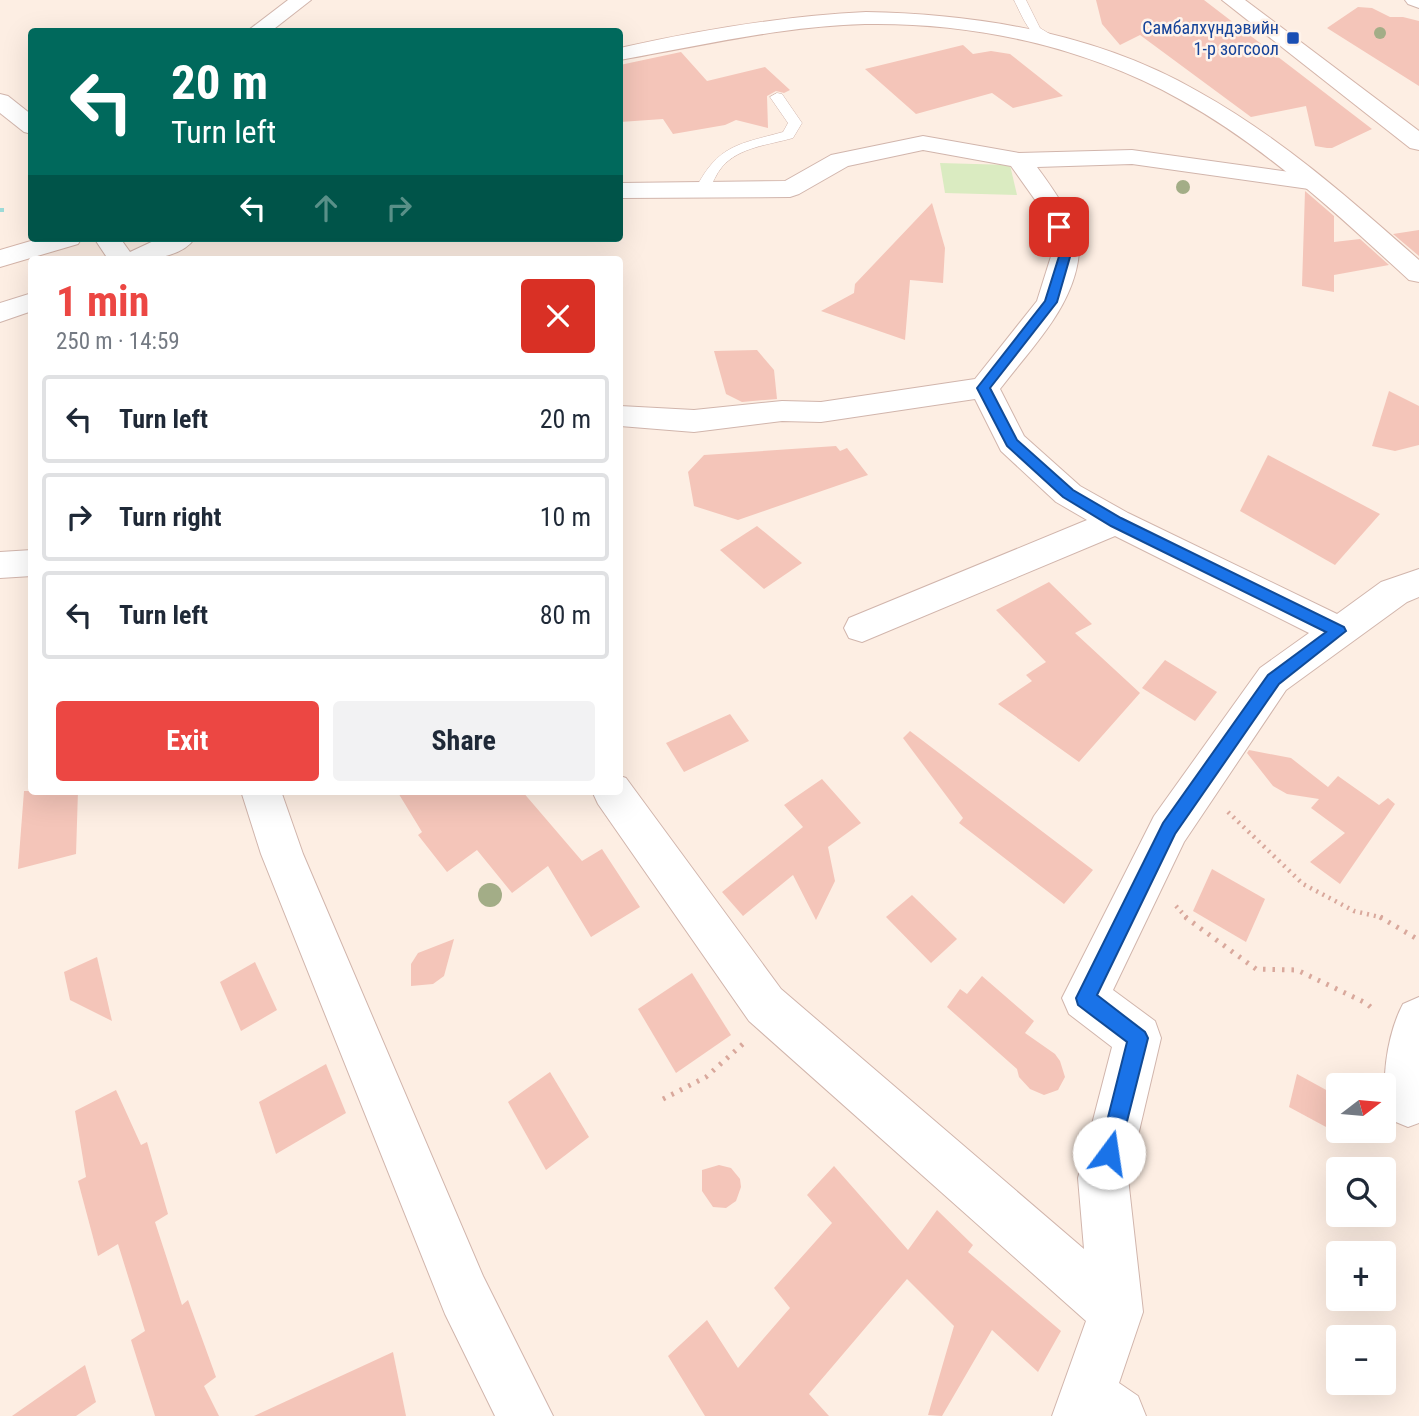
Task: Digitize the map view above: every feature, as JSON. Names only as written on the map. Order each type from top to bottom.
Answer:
[{"type":"street","points":[[262,28],[301,0]]},
{"type":"street","points":[[1232,0],[1419,143]]},
{"type":"street","points":[[623,53],[740,32],[864,18],[950,23],[1054,42],[1124,64],[1190,96],[1228,119],[1309,181],[1419,274]]},
{"type":"street","points":[[0,102],[28,124]]},
{"type":"street","points":[[623,191],[790,189],[840,160],[922,143],[1019,160],[1132,156],[1309,181]]},
{"type":"street","points":[[623,416],[694,421],[782,411],[821,412],[984,388],[1051,302],[1066,250],[1051,204],[1019,160]]},
{"type":"street","points":[[0,259],[56,242]]},
{"type":"street","points":[[143,256],[173,242]]},
{"type":"street","points":[[0,313],[28,302]]},
{"type":"street","points":[[984,388],[1012,443],[1068,494],[1116,522],[1339,631]]},
{"type":"street","points":[[862,628],[1116,522]]},
{"type":"street","points":[[0,565],[28,563]]},
{"type":"street","points":[[1095,1409],[1116,1312],[1103,1178],[1138,1038],[1085,998],[1169,829],[1273,679],[1394,592],[1419,583]]},
{"type":"street","points":[[262,795],[282,854],[459,1283],[525,1416]]},
{"type":"street","points":[[615,795],[767,1007],[1116,1312]]},
{"type":"street","points":[[1408,1103],[1416,1025]]},
{"type":"lane","points":[[1020,0],[1035,30],[1054,42]]},
{"type":"lane","points":[[703,188],[713,165],[727,152],[788,135],[795,123],[777,97]]},
{"type":"path","points":[[1198,787],[1242,824],[1303,884],[1354,911],[1382,916],[1419,940]]},
{"type":"path","points":[[1145,877],[1163,891],[1189,921],[1256,970],[1297,970],[1366,1003],[1382,1018],[1416,1025]]},
{"type":"path","points":[[663,1099],[706,1077],[740,1049],[767,1007]]},
{"type":"green space","points":[[940,163],[1010,165],[1017,195],[945,193]]},
{"type":"building","points":[[1096,0],[1204,0],[1372,129],[1327,148],[1315,146],[1306,106],[1251,117],[1140,35],[1120,45],[1102,24]]},
{"type":"building","points":[[1358,7],[1372,8],[1390,17],[1419,21],[1419,86],[1327,28]]},
{"type":"building","points":[[963,45],[973,54],[991,51],[1010,54],[1063,96],[1013,108],[992,93],[916,114],[865,69]]},
{"type":"building","points":[[681,52],[707,81],[765,67],[790,90],[784,93],[776,91],[767,96],[768,128],[736,120],[725,125],[673,134],[663,119],[623,122],[623,64]]},
{"type":"building","points":[[1305,191],[1334,216],[1334,242],[1360,239],[1389,265],[1334,275],[1334,292],[1302,286]]},
{"type":"building","points":[[932,203],[945,248],[943,283],[910,280],[905,340],[821,311],[854,293],[855,284]]},
{"type":"building","points":[[1419,230],[1419,256],[1393,234]]},
{"type":"building","points":[[757,350],[774,370],[777,399],[742,402],[726,394],[714,351]]},
{"type":"building","points":[[1389,391],[1419,406],[1419,445],[1395,451],[1372,446]]},
{"type":"building","points":[[836,446],[840,451],[847,448],[868,475],[738,520],[694,506],[688,472],[704,455]]},
{"type":"building","points":[[1268,455],[1380,514],[1335,565],[1240,511]]},
{"type":"building","points":[[757,526],[802,563],[764,589],[720,550]]},
{"type":"building","points":[[1049,582],[1092,624],[1075,633],[1140,693],[1079,762],[998,704],[1032,681],[1026,675],[1046,662],[996,610]]},
{"type":"building","points":[[1165,660],[1217,692],[1195,721],[1142,688]]},
{"type":"building","points":[[730,714],[749,741],[684,772],[666,743]]},
{"type":"building","points":[[910,731],[1093,870],[1064,904],[959,823],[963,818],[903,738]]},
{"type":"building","points":[[1249,750],[1291,758],[1328,787],[1338,776],[1379,805],[1388,798],[1395,804],[1340,884],[1310,862],[1345,833],[1311,808],[1319,799],[1287,794],[1273,786],[1247,753]]},
{"type":"building","points":[[822,779],[861,823],[828,847],[835,881],[816,920],[793,875],[743,916],[722,892],[803,827],[784,805]]},
{"type":"building","points":[[24,791],[28,791],[28,795],[78,795],[76,854],[18,869]]},
{"type":"building","points":[[399,795],[525,795],[582,861],[602,849],[640,907],[591,937],[548,866],[512,893],[477,850],[447,872],[418,835],[422,832]]},
{"type":"building","points":[[1212,869],[1265,899],[1246,942],[1193,911]]},
{"type":"building","points":[[912,895],[957,939],[931,963],[886,917]]},
{"type":"building","points":[[454,939],[444,976],[433,984],[411,986],[411,964],[418,953]]},
{"type":"building","points":[[97,957],[112,1021],[70,1000],[64,972]]},
{"type":"building","points":[[255,962],[277,1010],[241,1031],[220,982]]},
{"type":"building","points":[[692,973],[731,1035],[676,1073],[638,1009]]},
{"type":"building","points":[[982,976],[1034,1021],[1025,1033],[1055,1054],[1060,1061],[1065,1077],[1058,1090],[1044,1095],[1030,1089],[1019,1077],[1017,1069],[947,1007],[960,989],[967,994]]},
{"type":"building","points":[[326,1064],[346,1113],[276,1154],[259,1102]]},
{"type":"building","points":[[550,1072],[589,1137],[546,1170],[508,1102]]},
{"type":"building","points":[[1297,1074],[1326,1090],[1326,1127],[1289,1107]]},
{"type":"building","points":[[116,1090],[141,1145],[147,1142],[168,1214],[155,1222],[182,1305],[188,1300],[216,1377],[204,1386],[219,1416],[155,1416],[131,1340],[145,1331],[118,1244],[98,1256],[78,1181],[86,1177],[75,1111]]},
{"type":"building","points":[[719,1165],[731,1168],[740,1179],[741,1187],[736,1201],[726,1208],[713,1207],[702,1191],[702,1170]]},
{"type":"building","points":[[834,1166],[908,1250],[937,1210],[973,1245],[968,1252],[1061,1331],[1038,1372],[992,1330],[942,1416],[928,1415],[954,1326],[907,1279],[809,1394],[829,1416],[705,1416],[668,1356],[707,1320],[738,1368],[790,1308],[774,1288],[832,1223],[807,1195]]},
{"type":"building","points":[[393,1352],[406,1416],[254,1416]]},
{"type":"building","points":[[85,1365],[96,1402],[76,1416],[12,1416]]},
{"type":"place","name":"Самбалхүндэвийн 1-р зогсоол","points":[[1293,38]]},
{"type":"route","points":[[1059,227],[1066,250],[1051,302],[984,388],[1012,443],[1068,494],[1116,522],[1339,631],[1273,679],[1169,829],[1085,998],[1138,1038],[1109,1153]]}]
